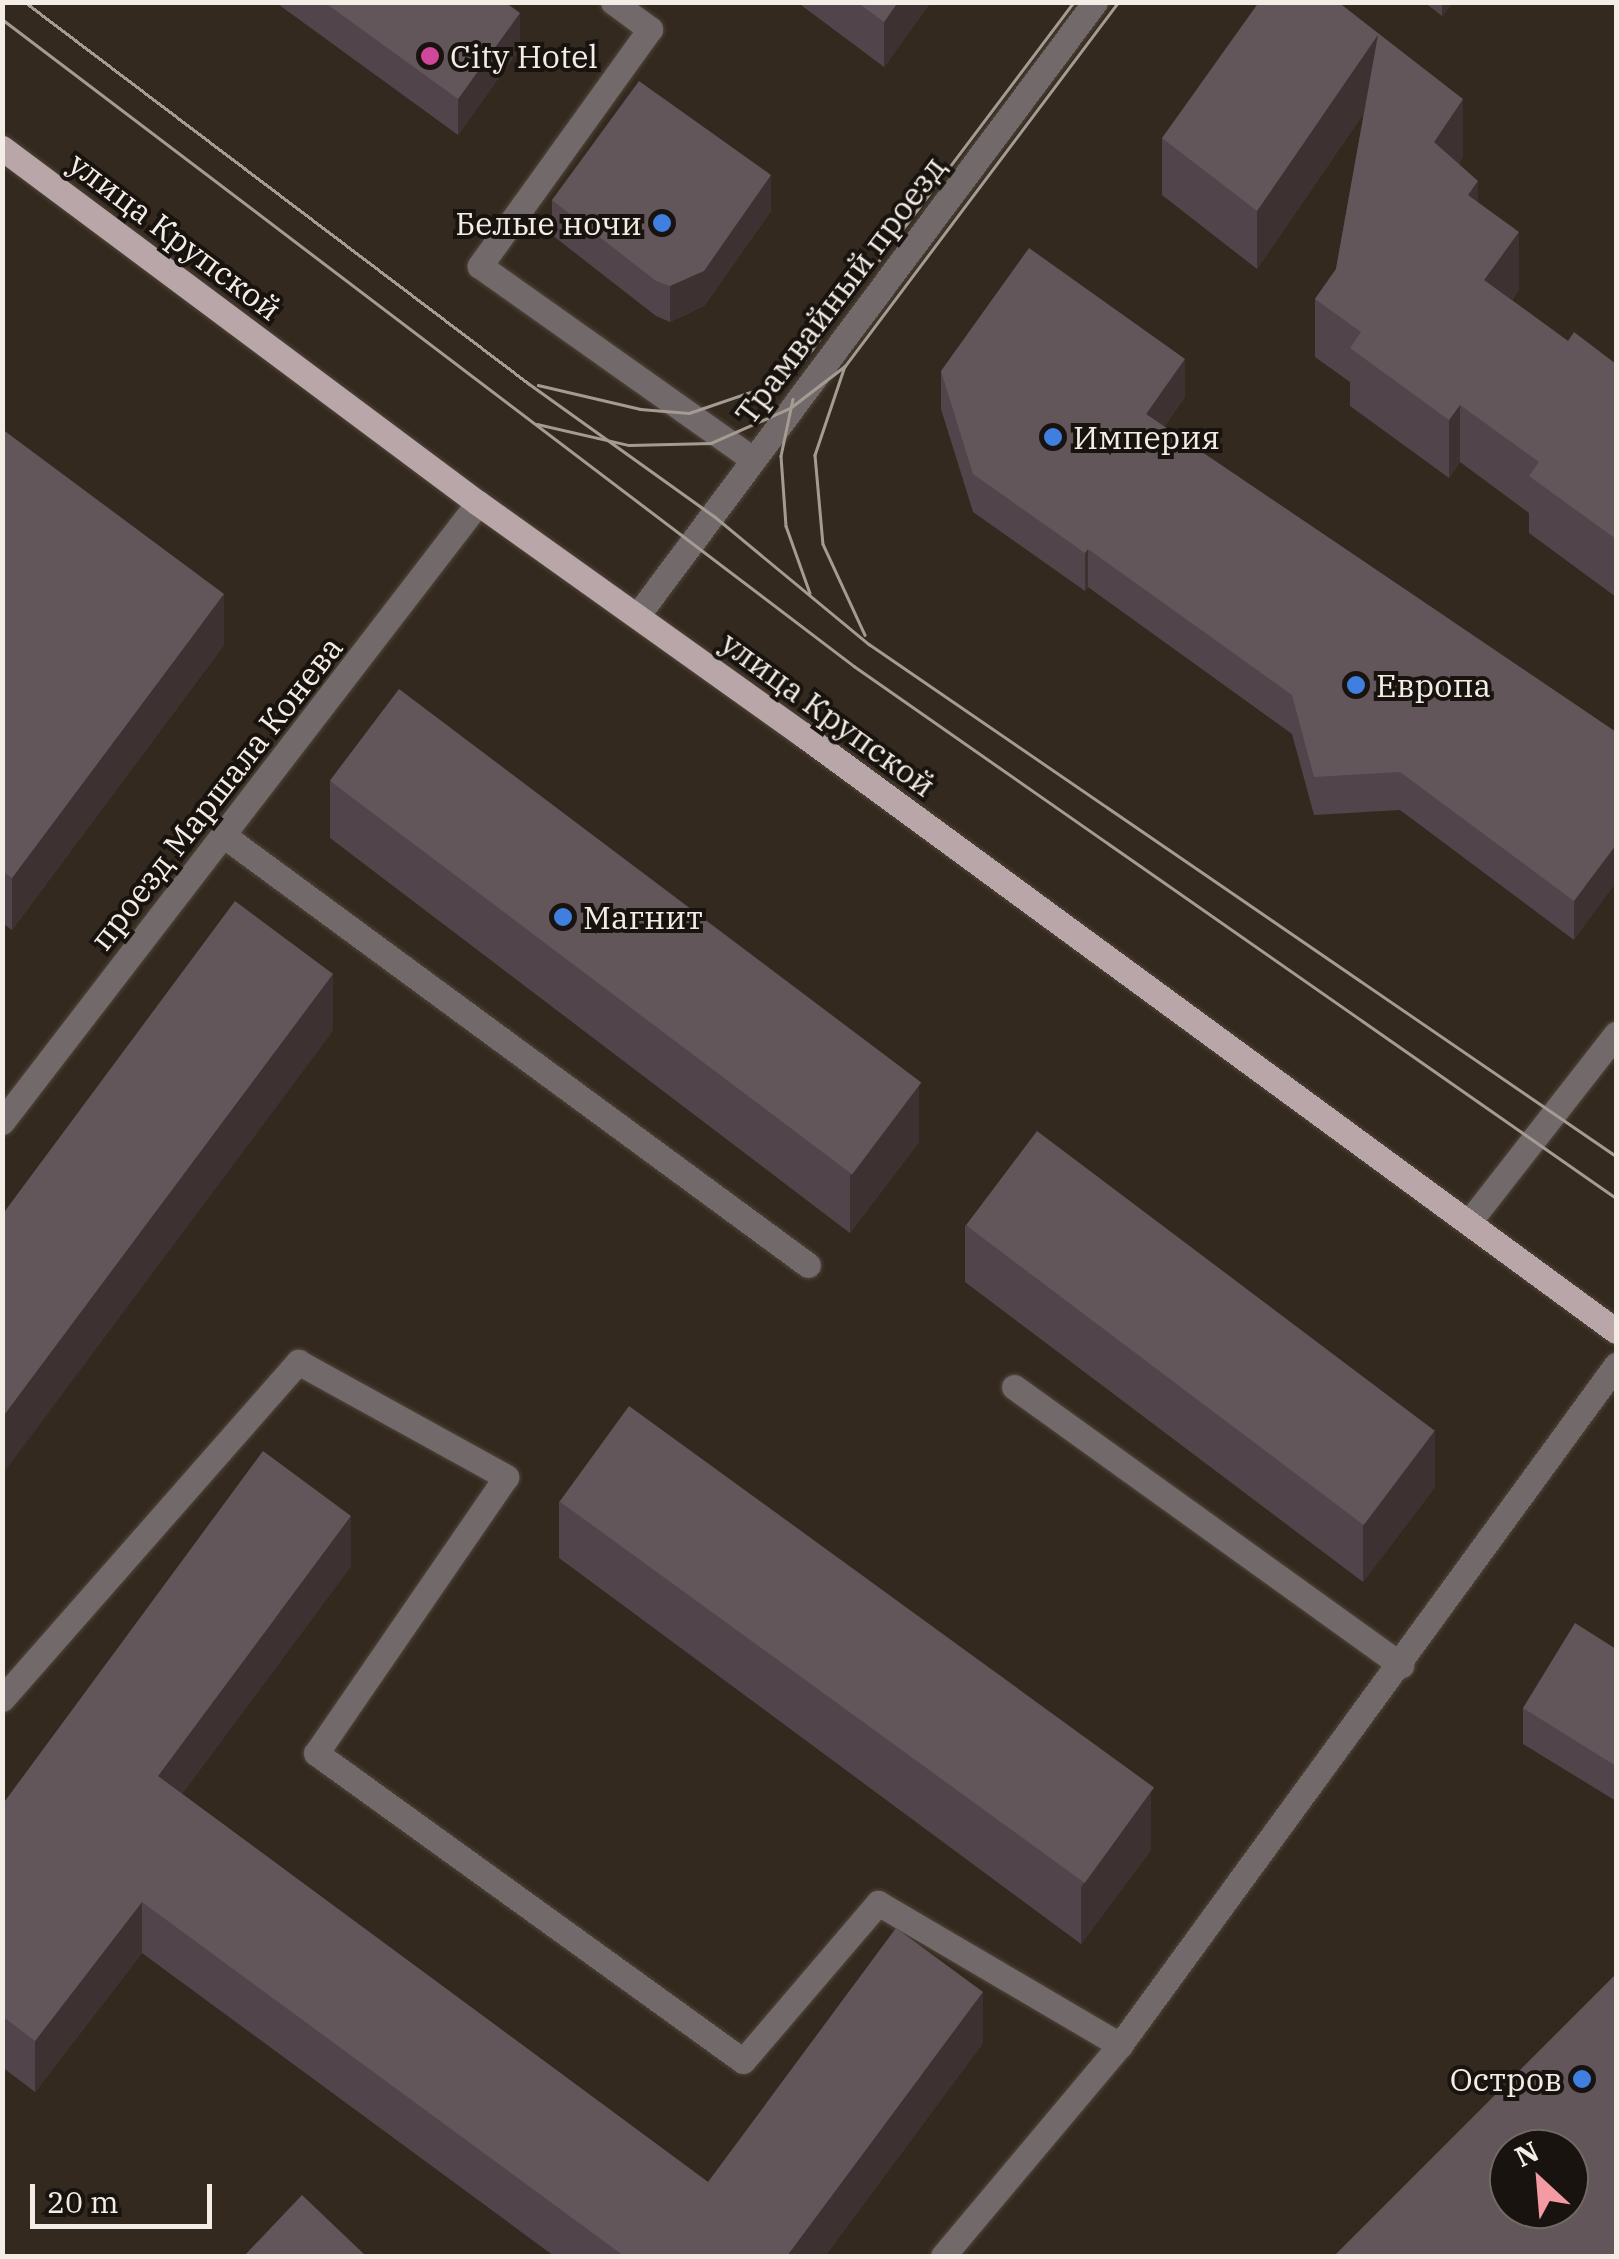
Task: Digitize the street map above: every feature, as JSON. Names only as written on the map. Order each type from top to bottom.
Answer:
[{"type":"main road","name":"улица Крупской","points":[[2,148],[478,504],[1616,1331]]},
{"type":"street","points":[[613,2],[650,29],[480,266],[754,459]]},
{"type":"street","name":"Трамвайный проезд","points":[[637,616],[1095,2]]},
{"type":"street","name":"проезд Маршала Конева","points":[[2,1122],[478,504]]},
{"type":"street","points":[[222,835],[808,1264]]},
{"type":"street","points":[[1469,1222],[1616,1034]]},
{"type":"street","points":[[2,1699],[298,1362],[506,1477],[316,1753],[743,2061],[878,1903],[1120,2045]]},
{"type":"street","points":[[942,2256],[1120,2045],[1616,1365]]},
{"type":"street","points":[[1014,1387],[1400,1665]]},
{"type":"building","points":[[324,2],[505,2],[520,13],[458,99]]},
{"type":"building","points":[[857,2],[898,2],[884,22]]},
{"type":"building","points":[[1259,2],[1338,2],[1463,99],[1434,142],[1478,181],[1468,195],[1519,232],[1484,280],[1568,341],[1574,332],[1616,364],[1616,539],[1529,476],[1539,462],[1460,405],[1449,420],[1350,348],[1361,332],[1315,299],[1336,269],[1378,35],[1257,211],[1162,138]]},
{"type":"building","name":"Белые ночи","points":[[639,81],[771,175],[704,271],[670,286],[656,281],[552,200]]},
{"type":"building","points":[[1029,248],[1185,359],[1146,414],[1616,732],[1616,845],[1574,901],[1400,772],[1314,777],[1292,695],[1088,549],[1085,553],[973,474],[941,371]]},
{"type":"building","points":[[2,429],[224,594],[12,878],[2,871]]},
{"type":"building","points":[[399,689],[921,1083],[852,1174],[330,781]]},
{"type":"building","points":[[235,901],[333,974],[2,1418],[2,1215]]},
{"type":"building","points":[[1037,1131],[1435,1431],[1364,1525],[966,1225]]},
{"type":"building","points":[[629,1406],[1154,1787],[1085,1883],[560,1501]]},
{"type":"building","points":[[263,1451],[351,1516],[158,1776],[708,2182],[896,1928],[983,1992],[787,2256],[624,2256],[142,1902],[35,2041],[2,2016],[2,1805]]},
{"type":"building","points":[[1575,1623],[1616,1649],[1616,1766],[1523,1708]]},
{"type":"building","name":"Остров","points":[[1616,1974],[1616,2256],[1334,2256]]},
{"type":"building","points":[[302,2195],[366,2256],[244,2256]]},
{"type":"tram line","points":[[25,2],[528,383],[714,516],[869,644],[1616,1156]]},
{"type":"tram line","points":[[538,385],[640,409],[689,413],[759,389],[804,360],[1074,2]]},
{"type":"tram line","points":[[537,424],[629,445],[711,443],[790,408],[845,366],[1118,2]]},
{"type":"tram line","points":[[2,19],[854,666],[1616,1198]]},
{"type":"tram line","points":[[845,366],[815,455],[823,544],[865,635]]},
{"type":"tram line","points":[[793,399],[781,456],[786,526],[810,593]]},
{"type":"place","name":"City Hotel","points":[[430,56]]},
{"type":"place","name":"Белые ночи","points":[[662,223]]},
{"type":"place","name":"Империя","points":[[1053,437]]},
{"type":"place","name":"Европа","points":[[1356,685]]},
{"type":"place","name":"Магнит","points":[[563,917]]},
{"type":"place","name":"Остров","points":[[1582,2079]]}]
